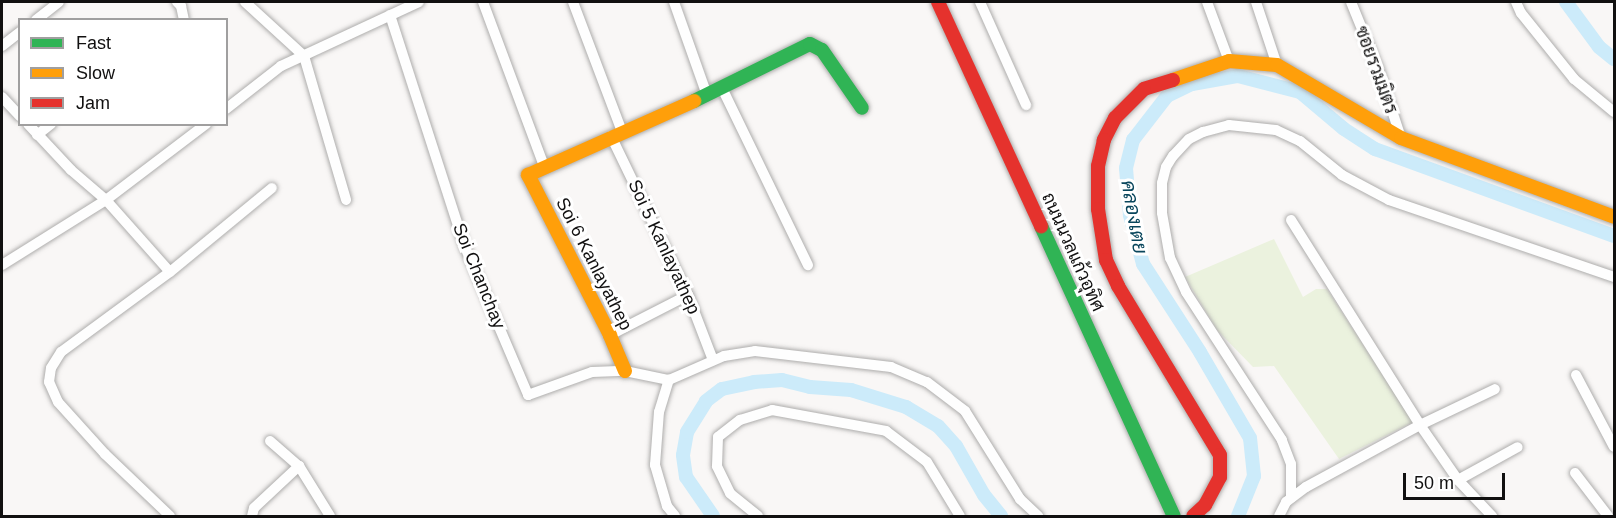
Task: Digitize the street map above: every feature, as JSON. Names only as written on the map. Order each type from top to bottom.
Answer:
[{"type":"street","points":[[39,18],[59,2]]},
{"type":"street","points":[[177,2],[181,6],[184,18]]},
{"type":"street","points":[[245,2],[304,56],[346,200]]},
{"type":"street","points":[[228,107],[281,66],[419,2]]},
{"type":"street","points":[[483,2],[544,166],[707,95],[810,44],[822,51],[862,108]]},
{"type":"street","name":"Soi 5 Kanlayathep","points":[[573,2],[616,134],[688,295],[713,360]]},
{"type":"street","points":[[674,2],[707,95]]},
{"type":"street","name":"ถนนนวลแก้วอุทิศ","points":[[938,2],[1174,516]]},
{"type":"street","points":[[980,2],[1026,105]]},
{"type":"street","points":[[1207,2],[1229,61]]},
{"type":"street","points":[[1256,2],[1277,65]]},
{"type":"street","name":"ซอยรวมมิตร","points":[[1351,2],[1378,68],[1401,138]]},
{"type":"street","points":[[1516,2],[1521,14],[1574,79],[1614,112]]},
{"type":"street","name":"Soi Chanchay","points":[[390,15],[465,247],[528,395],[592,372],[625,371],[669,380]]},
{"type":"street","points":[[2,46],[18,34]]},
{"type":"street","points":[[1193,516],[1205,505],[1220,477],[1220,455],[1118,286],[1106,260],[1098,209],[1098,166],[1104,140],[1115,118],[1144,89],[1229,61],[1277,65],[1401,138],[1614,217]]},
{"type":"street","points":[[722,88],[808,265]]},
{"type":"street","points":[[2,97],[18,114]]},
{"type":"street","points":[[1291,498],[1291,464],[1282,440],[1186,292],[1170,258],[1162,213],[1162,183],[1166,167],[1189,139],[1203,132],[1229,125],[1276,130],[1300,141],[1342,175],[1389,200],[1614,277]]},
{"type":"street","points":[[30,126],[71,170],[106,200],[170,272]]},
{"type":"street","points":[[37,135],[48,126]]},
{"type":"street","points":[[2,265],[106,200],[203,126]]},
{"type":"street","name":"Soi 6 Kanlayathep","points":[[544,166],[528,175],[610,335],[625,371]]},
{"type":"street","points":[[170,516],[89,437],[58,402],[49,382],[51,368],[61,352],[170,272],[272,188]]},
{"type":"street","points":[[1291,220],[1420,425],[1458,480],[1492,516]]},
{"type":"street","points":[[610,335],[688,295]]},
{"type":"street","points":[[675,516],[667,506],[655,465],[659,412],[669,380],[713,360],[755,351],[891,367],[927,382],[965,411],[1020,499],[1038,516]]},
{"type":"street","points":[[1576,375],[1614,447]]},
{"type":"street","points":[[1279,516],[1286,502],[1291,498],[1364,454],[1495,389]]},
{"type":"street","points":[[758,516],[730,493],[717,466],[718,437],[740,420],[772,410],[886,431],[927,462],[960,516]]},
{"type":"street","points":[[270,441],[299,466],[330,516]]},
{"type":"street","points":[[1458,480],[1518,447]]},
{"type":"street","points":[[252,516],[254,508],[299,466]]},
{"type":"street","points":[[1575,473],[1608,516]]},
{"type":"green space","points":[[1274,239],[1303,297],[1316,289],[1327,289],[1413,422],[1339,459],[1274,366],[1253,367],[1217,330],[1185,277]]},
{"type":"waterway","name":"คลองเตย","points":[[1566,2],[1599,47],[1614,59]]},
{"type":"waterway","name":"คลองเตย","points":[[1238,516],[1254,476],[1250,438],[1200,352],[1143,264],[1130,215],[1126,168],[1133,140],[1167,96],[1192,84],[1238,76],[1300,92],[1344,129],[1375,149],[1614,236]]},
{"type":"waterway","name":"คลองเตย","points":[[713,516],[686,477],[683,455],[687,432],[706,401],[722,389],[754,382],[782,380],[810,387],[851,390],[906,407],[938,426],[956,446],[984,495],[1001,516]]},
{"type":"traffic: fast","points":[[694,101],[810,44],[822,50],[862,108]]},
{"type":"traffic: fast","points":[[1041,226],[1174,516]]},
{"type":"traffic: slow","points":[[1173,80],[1229,61],[1277,65],[1401,138],[1614,217]]},
{"type":"traffic: slow","points":[[625,371],[610,335],[528,175],[694,101]]},
{"type":"traffic: jam","points":[[938,2],[1041,226]]},
{"type":"traffic: jam","points":[[1173,80],[1144,89],[1115,118],[1104,140],[1098,166],[1098,209],[1106,260],[1118,286],[1220,455],[1220,477],[1205,505],[1193,516]]}]
